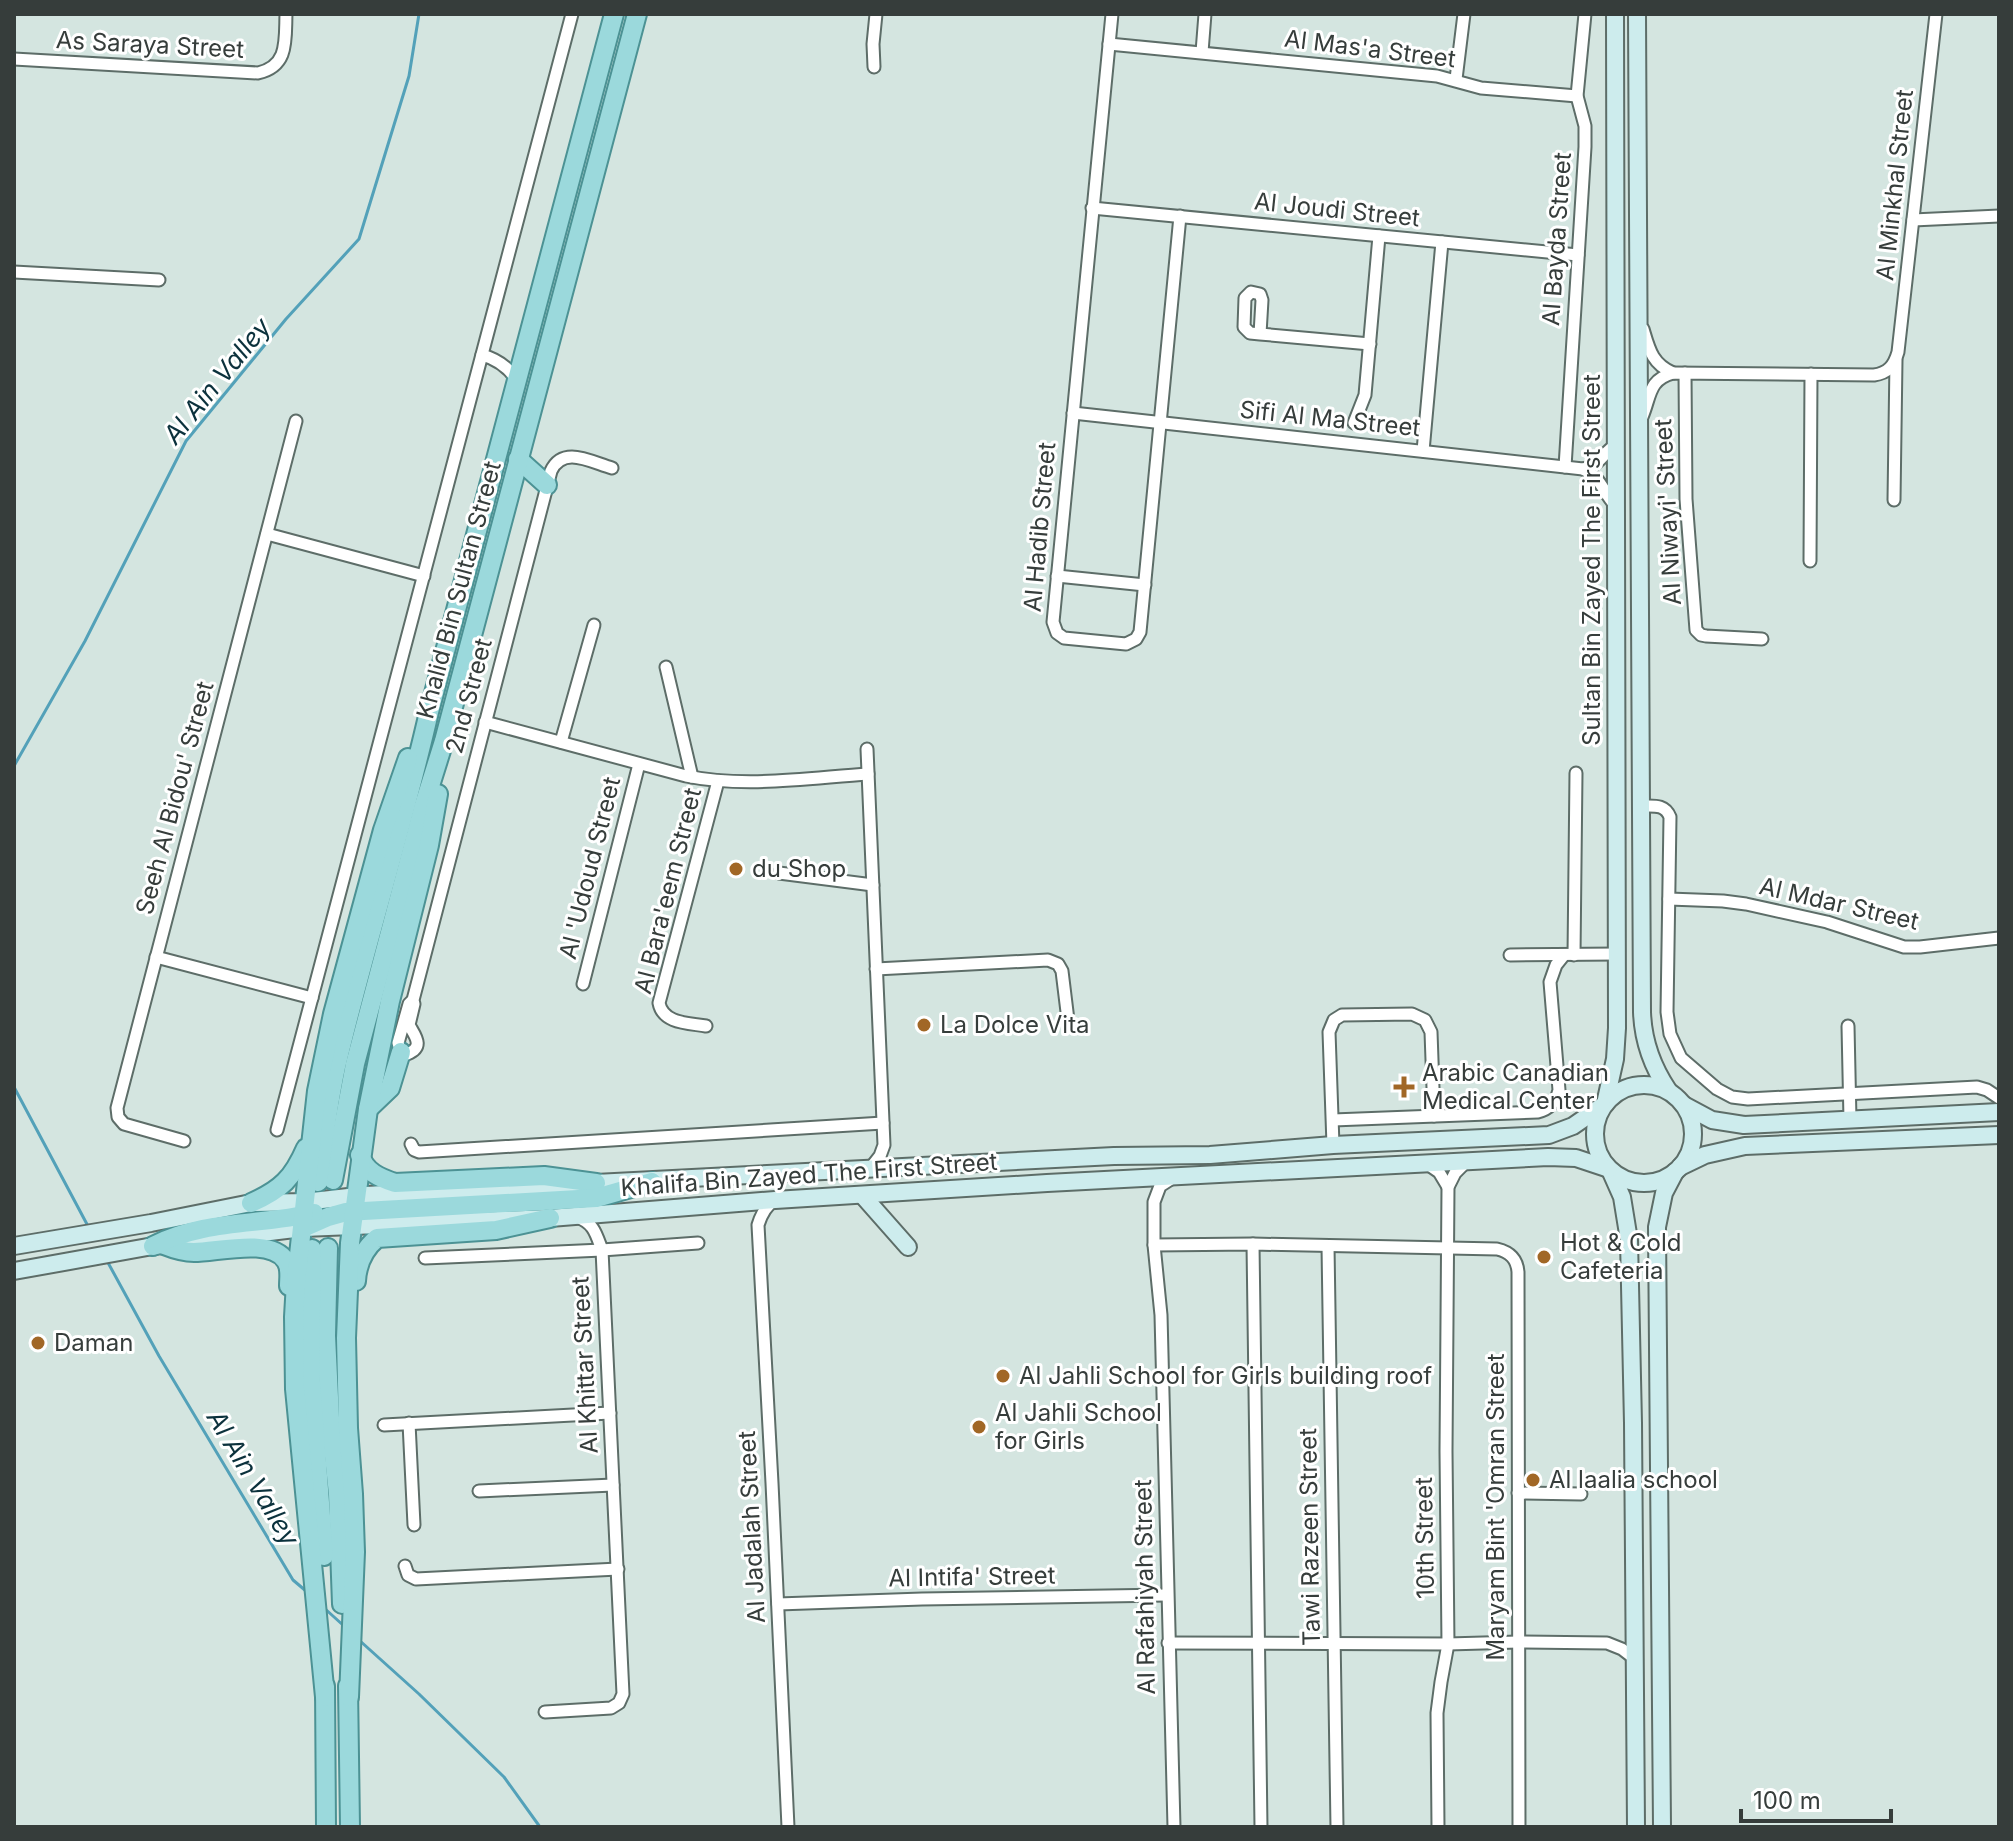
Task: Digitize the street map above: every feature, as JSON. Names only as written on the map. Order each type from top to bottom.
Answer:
[{"type":"main road","name":"Khalid Bin Sultan Street","points":[[614,14],[339,1058],[325,1181],[637,14]]},
{"type":"main road","name":"Sultan Bin Zayed The First Street","points":[[1603,1105],[1613,1074],[1617,1044],[1618,954],[1615,14]]},
{"type":"main road","name":"Sultan Bin Zayed The First Street","points":[[1637,14],[1643,1026],[1654,1066],[1668,1090]]},
{"type":"main road","points":[[518,459],[547,485]]},
{"type":"main road","points":[[295,1389],[296,1282],[311,1135],[327,1039],[396,789],[429,712]]},
{"type":"main road","points":[[347,1403],[347,1295],[360,1155],[390,1001],[429,845],[444,741]]},
{"type":"main road","points":[[368,1109],[390,1088],[401,1052]]},
{"type":"main road","points":[[1636,1827],[1629,1240],[1622,1197],[1595,1141],[1597,1119],[1603,1105],[1620,1090],[1639,1084],[1659,1086],[1684,1105],[1712,1120],[1733,1125],[1999,1112]]},
{"type":"main road","name":"Khalifa Bin Zayed The First Street","points":[[14,1246],[251,1203],[304,1215],[596,1183],[1114,1156],[1210,1155],[1333,1145],[1549,1135],[1573,1126],[1603,1105]]},
{"type":"main road","points":[[1662,1827],[1657,1227],[1664,1193],[1687,1158],[1693,1136],[1693,1125],[1684,1105]]},
{"type":"main road","points":[[251,1203],[275,1191],[292,1175],[311,1135]]},
{"type":"main road","points":[[1610,1170],[1630,1181],[1641,1183],[1662,1180],[1705,1155],[1745,1146],[1999,1135]]},
{"type":"main road","points":[[360,1155],[363,1163],[377,1176],[395,1183],[544,1176],[596,1183]]},
{"type":"main road","name":"Khalifa Bin Zayed The First Street","points":[[355,1211],[550,1218],[775,1200],[1135,1178],[1565,1156],[1610,1170]]},
{"type":"main road","points":[[14,1271],[158,1245],[172,1236],[209,1226],[291,1219],[330,1209],[355,1211],[596,1198],[652,1182]]},
{"type":"main road","points":[[863,1196],[908,1247]]},
{"type":"main road","points":[[329,1495],[352,1371],[357,1270],[360,1259],[373,1240],[383,1236],[496,1230],[550,1218]]},
{"type":"main road","points":[[158,1245],[196,1252],[259,1247],[275,1252],[285,1260],[290,1270],[289,1351],[295,1389],[329,1495],[341,1591],[349,1697],[350,1827]]},
{"type":"main road","points":[[320,1248],[330,1418],[326,1827]]},
{"type":"street","name":"As Saraya Street","points":[[14,59],[258,73],[276,65],[282,54],[286,14]]},
{"type":"street","points":[[277,1130],[424,576],[487,356],[572,14]]},
{"type":"street","points":[[874,67],[875,14]]},
{"type":"street","name":"Al Hadib Street","points":[[1112,14],[1053,622],[1057,633],[1068,639],[1126,644],[1139,636],[1180,216]]},
{"type":"street","points":[[1202,52],[1205,14]]},
{"type":"street","points":[[1456,79],[1464,14]]},
{"type":"street","name":"Al Bayda Street","points":[[1565,467],[1585,136],[1577,96],[1585,14]]},
{"type":"street","name":"Al Minkhal Street","points":[[1894,500],[1896,360],[1936,14]]},
{"type":"street","name":"Al Mas'a Street","points":[[1109,44],[1431,75],[1456,79],[1481,88],[1577,96]]},
{"type":"street","name":"Al Joudi Street","points":[[1092,208],[1578,255]]},
{"type":"street","points":[[1913,220],[1999,216]]},
{"type":"street","points":[[1354,423],[1365,395],[1379,236]]},
{"type":"street","points":[[1423,451],[1442,242]]},
{"type":"street","points":[[14,272],[159,280]]},
{"type":"street","points":[[1639,319],[1654,360],[1662,368],[1679,373]]},
{"type":"street","points":[[1260,334],[1370,344]]},
{"type":"street","points":[[487,356],[512,356],[524,351]]},
{"type":"street","points":[[487,356],[503,364],[517,380]]},
{"type":"street","points":[[1639,422],[1654,384],[1662,376],[1679,373],[1874,375],[1888,370],[1896,360]]},
{"type":"street","name":"Al Niwayi' Street","points":[[1679,373],[1696,630],[1706,636],[1762,639]]},
{"type":"street","points":[[1810,561],[1811,374]]},
{"type":"street","name":"Sifi Al Ma Street","points":[[1073,413],[1583,469]]},
{"type":"street","name":"Seeh Al Bidou' Street","points":[[184,1141],[128,1126],[117,1113],[296,421]]},
{"type":"street","points":[[1583,469],[1596,464],[1616,445]]},
{"type":"street","name":"2nd Street","points":[[413,1000],[409,1004],[398,1043],[401,1052],[410,1053],[417,1045],[409,1025],[413,1000],[553,466],[563,457],[572,457],[612,468]]},
{"type":"street","points":[[1583,469],[1597,478],[1616,506]]},
{"type":"street","points":[[267,534],[424,576]]},
{"type":"street","points":[[1057,576],[1145,585]]},
{"type":"street","points":[[561,742],[594,625]]},
{"type":"street","points":[[666,667],[692,777]]},
{"type":"street","points":[[485,722],[639,764],[718,781],[868,774]]},
{"type":"street","points":[[867,749],[884,1145],[869,1170]]},
{"type":"street","name":"Al 'Udoud Street","points":[[583,984],[639,764]]},
{"type":"street","points":[[1569,955],[1576,773]]},
{"type":"street","name":"Al Bara'eem Street","points":[[706,1026],[670,1019],[661,1011],[659,1003],[718,781]]},
{"type":"street","points":[[1642,806],[1663,807],[1670,817],[1667,1012],[1670,1034],[1681,1058],[1717,1089],[1740,1099],[1977,1087],[1995,1095],[1981,1113]]},
{"type":"street","points":[[779,873],[873,885]]},
{"type":"street","name":"Al Mdar Street","points":[[1669,899],[1756,906],[1827,922],[1904,947],[1999,938]]},
{"type":"street","points":[[1510,955],[1618,954]]},
{"type":"street","points":[[1333,1120],[1538,1112],[1552,1105],[1559,1090],[1550,982],[1556,965],[1569,955]]},
{"type":"street","points":[[156,957],[312,998]]},
{"type":"street","points":[[876,969],[1048,960],[1058,964],[1062,971],[1068,1020]]},
{"type":"street","points":[[1333,1145],[1329,1032],[1334,1020],[1347,1014],[1412,1014],[1425,1020],[1431,1032],[1434,1116]]},
{"type":"street","points":[[1848,1026],[1850,1120]]},
{"type":"street","points":[[411,1144],[419,1152],[883,1123]]},
{"type":"street","points":[[884,1145],[904,1168]]},
{"type":"street","points":[[1447,1247],[1448,1187],[1455,1173],[1467,1161]]},
{"type":"street","points":[[1425,1163],[1439,1172],[1448,1187]]},
{"type":"street","points":[[1154,1202],[1160,1186],[1174,1176]]},
{"type":"street","points":[[1135,1178],[1147,1188],[1154,1202]]},
{"type":"street","points":[[758,1225],[764,1210],[775,1200]]},
{"type":"street","name":"Al Rafahiyah Street","points":[[1154,1202],[1154,1245],[1161,1315],[1174,1827]]},
{"type":"street","points":[[737,1204],[749,1211],[758,1225]]},
{"type":"street","name":"Al Khittar Street","points":[[545,1712],[611,1708],[622,1699],[601,1247],[606,1219],[619,1212]]},
{"type":"street","name":"Al Khittar Street","points":[[574,1216],[590,1223],[601,1247]]},
{"type":"street","name":"Al Jadalah Street","points":[[758,1225],[788,1827]]},
{"type":"street","points":[[425,1258],[698,1243]]},
{"type":"street","points":[[1253,1244],[1261,1827]]},
{"type":"street","name":"Maryam Bint 'Omran Street","points":[[1154,1245],[1447,1247],[1502,1250],[1513,1257],[1518,1267],[1519,1827]]},
{"type":"street","name":"Tawi Razeen Street","points":[[1328,1246],[1337,1827]]},
{"type":"street","name":"10th Street","points":[[1438,1827],[1437,1713],[1448,1644],[1447,1247]]},
{"type":"street","points":[[384,1425],[610,1413]]},
{"type":"street","points":[[409,1423],[414,1525]]},
{"type":"street","name":"Al Khittar Street","points":[[479,1491],[613,1485]]},
{"type":"street","points":[[1518,1493],[1581,1494]]},
{"type":"street","points":[[405,1566],[408,1575],[416,1579],[618,1569]]},
{"type":"street","name":"Al Intifa' Street","points":[[778,1604],[1167,1595]]},
{"type":"street","points":[[1607,1643],[1623,1635],[1635,1623]]},
{"type":"street","points":[[1168,1643],[1607,1643],[1635,1659]]},
{"type":"waterway","name":"Al Ain Valley","points":[[14,766],[85,641],[186,441],[286,319],[359,239],[409,76],[419,14]]},
{"type":"waterway","name":"Al Ain Valley","points":[[14,1087],[89,1228]]},
{"type":"waterway","name":"Al Ain Valley","points":[[106,1259],[159,1356],[293,1580],[306,1591]]},
{"type":"waterway","name":"Al Ain Valley","points":[[323,1607],[344,1626]]},
{"type":"waterway","name":"Al Ain Valley","points":[[359,1640],[504,1777],[540,1827]]},
{"type":"place","name":"du Shop","points":[[736,869]]},
{"type":"place","name":"La Dolce Vita","points":[[924,1025]]},
{"type":"place","name":"Arabic Canadian Medical Center","points":[[1404,1087]]},
{"type":"place","name":"Hot & Cold Cafeteria","points":[[1544,1257]]},
{"type":"place","name":"Daman","points":[[38,1343]]},
{"type":"place","name":"Al Jahli School for Girls building roof","points":[[1003,1376]]},
{"type":"place","name":"Al Jahli School for Girls","points":[[979,1427]]},
{"type":"place","name":"Al laalia school","points":[[1533,1480]]}]
